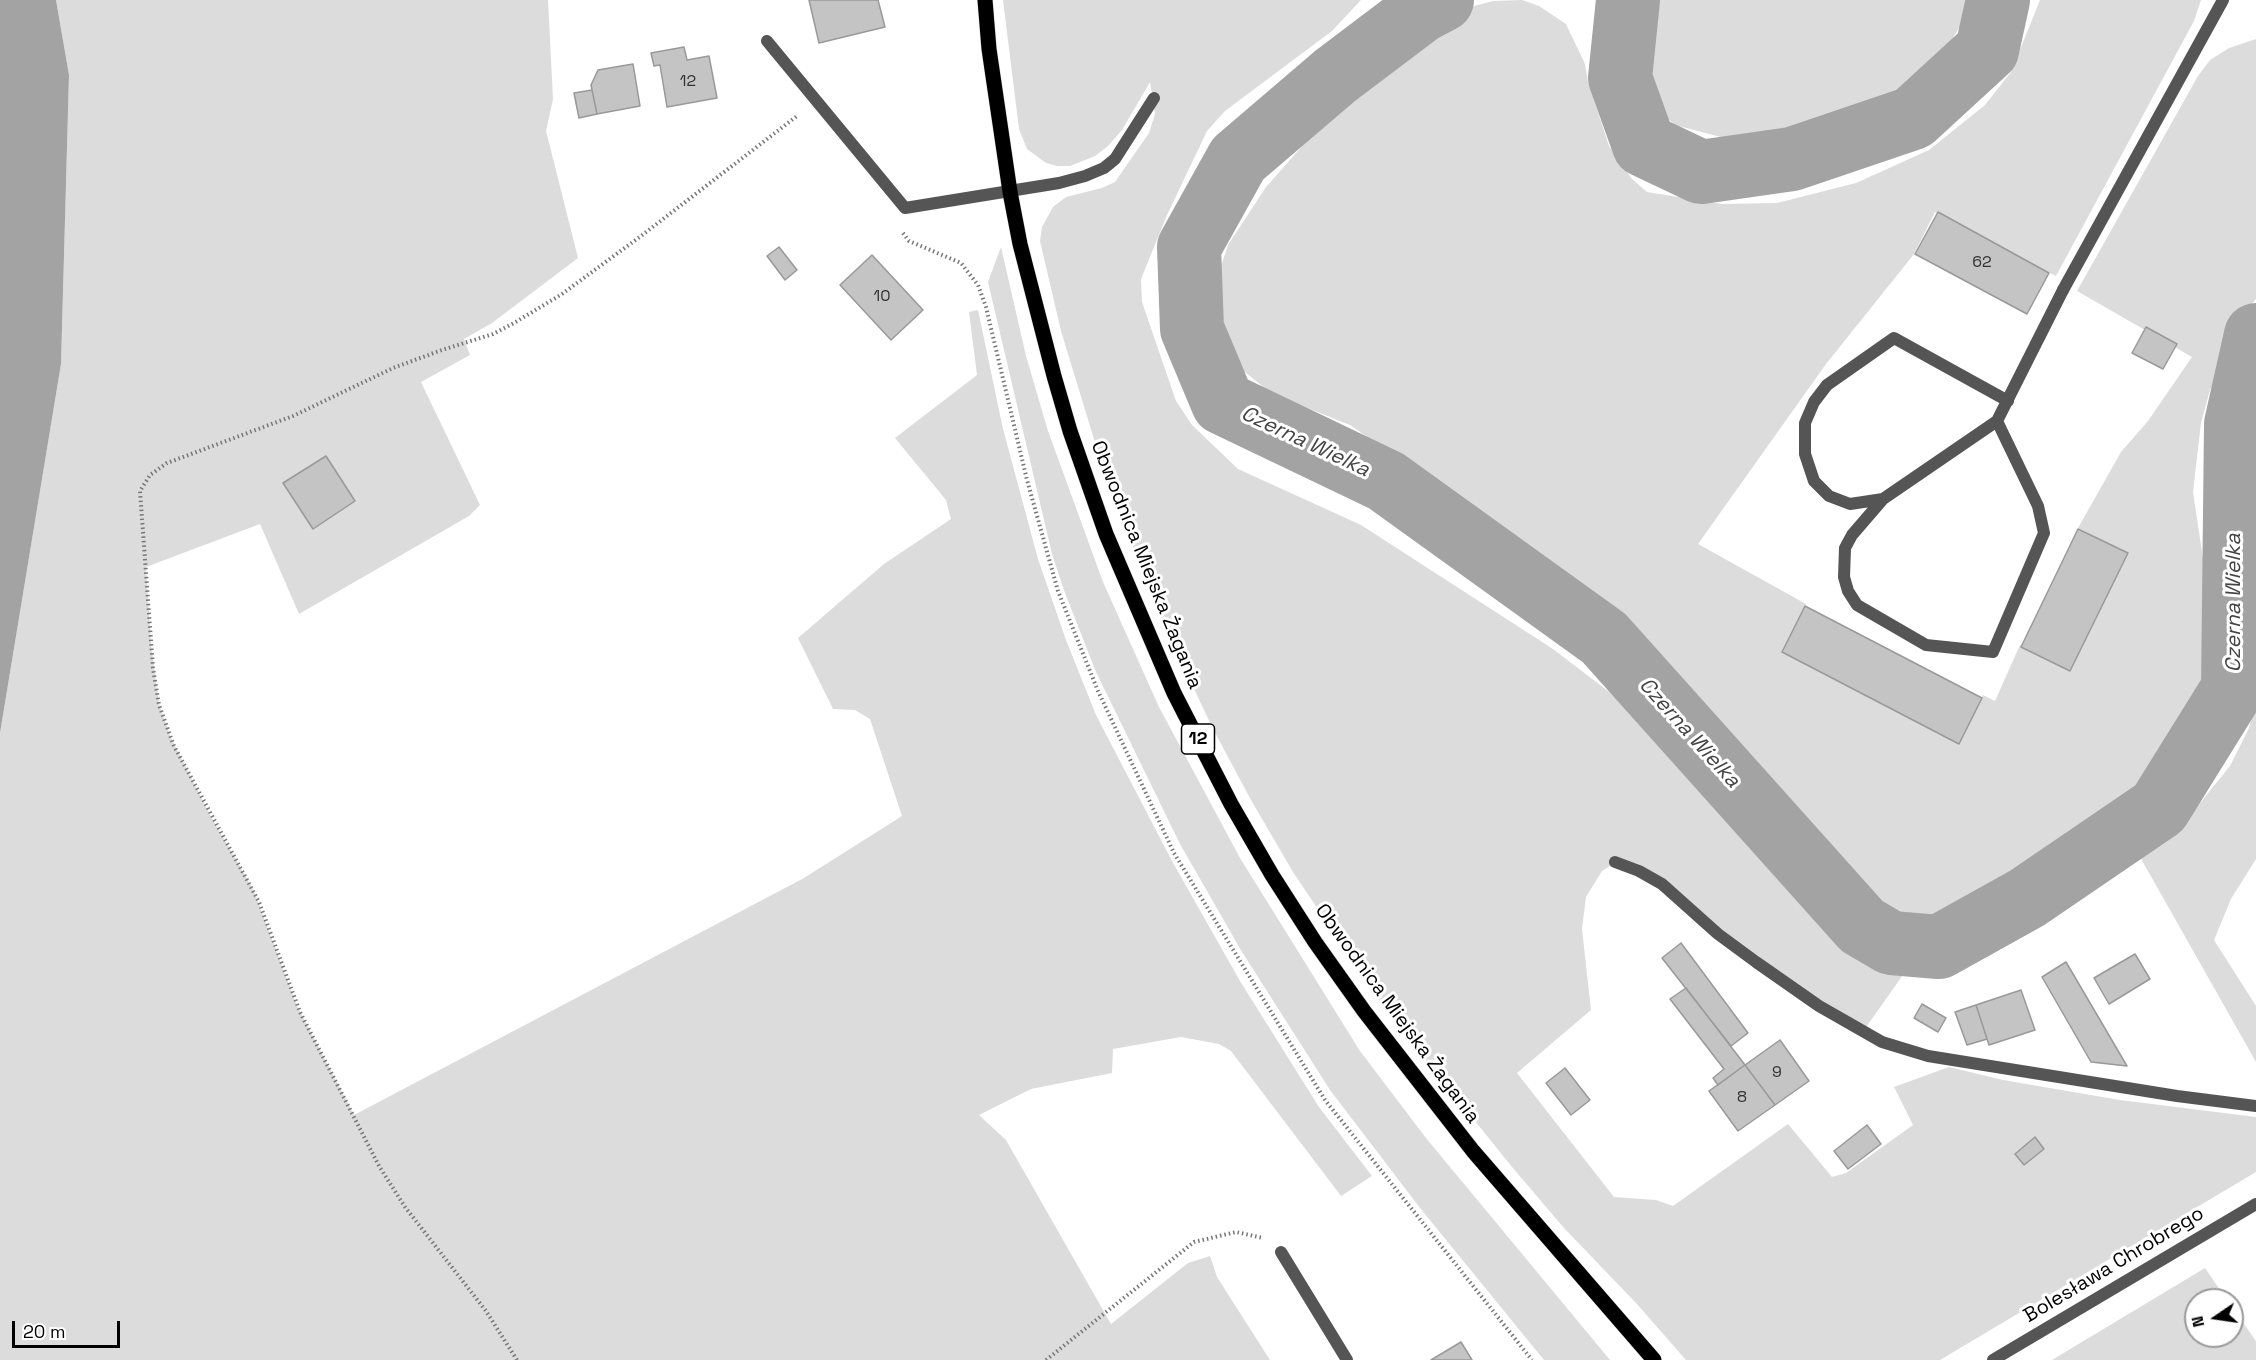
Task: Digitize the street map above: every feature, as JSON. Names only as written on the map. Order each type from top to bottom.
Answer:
[{"type":"main road","name":"Obwodnica Miejska Żagania","points":[[985,0],[990,60],[1010,192],[1020,244],[1054,376],[1070,431],[1106,534],[1157,655],[1231,804],[1272,875],[1315,942],[1364,1011],[1473,1151],[1654,1360]]},
{"type":"street","points":[[1997,421],[2038,506],[2044,533],[1993,652],[1926,645],[1857,605],[1848,591],[1844,578],[1845,548],[1852,536],[1883,499],[1997,421],[2063,290],[2223,0]]},
{"type":"street","points":[[767,41],[905,208],[1059,183],[1104,168],[1115,159],[1154,98]]},
{"type":"street","points":[[1883,499],[1850,504],[1829,496],[1814,481],[1805,454],[1805,423],[1814,402],[1827,385],[1894,338],[2008,401]]},
{"type":"street","points":[[1615,862],[1639,870],[1662,884],[1718,934],[1756,962],[1819,1006],[1882,1042],[1928,1056],[2177,1096],[2256,1106]]},
{"type":"street","name":"Bolesława Chrobrego","points":[[1993,1360],[2256,1204]]},
{"type":"street","points":[[1281,1252],[1347,1360]]},
{"type":"path","points":[[517,1360],[486,1311],[405,1207],[379,1166],[300,1012],[259,902],[174,746],[159,705],[153,669],[141,491],[150,476],[167,463],[293,416],[393,368],[493,334],[514,323],[562,294],[817,102]]},
{"type":"path","points":[[905,208],[902,230],[904,237],[961,263],[978,285],[1048,560],[1058,591],[1111,720],[1174,853],[1325,1100],[1532,1360]]},
{"type":"path","points":[[1046,1360],[1194,1242],[1236,1232],[1255,1235],[1270,1242],[1281,1252]]},
{"type":"shaded area","points":[[0,0],[56,0],[69,75],[61,364],[0,733]]},
{"type":"shaded area","points":[[56,0],[548,0],[553,99],[546,131],[578,258],[492,323],[464,339],[470,355],[421,382],[480,505],[469,516],[299,614],[260,524],[146,567],[151,644],[159,704],[171,738],[211,817],[253,889],[297,1006],[354,1115],[804,878],[902,816],[870,719],[855,710],[833,709],[798,638],[884,564],[951,519],[946,500],[895,438],[977,375],[969,312],[978,310],[1003,429],[1038,559],[1066,640],[1096,715],[1172,861],[1240,981],[1319,1107],[1372,1176],[1341,1196],[1231,1051],[1219,1044],[1181,1037],[1113,1049],[1112,1073],[1031,1089],[979,1115],[1006,1140],[1111,1324],[1188,1263],[1210,1256],[1217,1277],[1270,1360],[0,1360],[0,733],[61,364],[69,75]]},
{"type":"shaded area","points":[[1003,0],[1361,0],[1332,31],[1225,111],[1207,131],[1167,215],[1141,279],[1142,302],[1176,401],[1192,425],[1238,469],[1361,525],[1553,649],[1608,691],[1663,740],[1836,935],[1886,965],[1905,972],[1864,1030],[1812,1002],[1648,874],[1612,865],[1602,871],[1586,897],[1582,929],[1591,1010],[1517,1073],[1614,1197],[1656,1200],[1673,1206],[1788,1124],[1832,1177],[1846,1173],[1913,1125],[1894,1087],[1949,1067],[2003,1080],[2120,1100],[2256,1117],[2256,1172],[1940,1360],[1686,1360],[1636,1303],[1564,1228],[1385,1009],[1293,872],[1213,729],[1169,636],[1108,485],[1061,331],[1040,241],[1042,227],[1053,207],[1066,197],[1102,188],[1115,182],[1149,133],[1155,114],[1150,82],[1122,130],[1108,146],[1095,156],[1070,166],[1046,163],[1027,149],[1019,129]]},
{"type":"shaded area","points":[[1522,0],[1539,6],[1566,24],[1585,64],[1588,82],[1609,146],[1632,179],[1647,192],[1722,204],[1777,203],[1856,183],[1929,150],[1985,105],[2011,72],[2040,0],[2201,0],[2194,21],[2056,276],[1935,212],[1914,254],[1826,364],[1698,544],[1806,604],[1782,652],[1959,744],[1983,695],[1995,701],[2020,645],[2070,671],[2127,553],[2078,528],[2121,452],[2148,421],[2192,357],[2077,291],[2198,76],[2210,60],[2229,48],[2256,39],[2256,299],[2230,332],[2219,373],[2210,390],[2201,423],[2193,492],[2209,599],[2208,684],[2166,764],[2097,833],[2036,871],[2012,874],[1948,914],[1914,923],[1881,914],[1855,890],[1819,842],[1675,678],[1604,613],[1514,539],[1350,425],[1272,394],[1240,368],[1229,350],[1218,275],[1228,245],[1266,187],[1328,117],[1427,35],[1474,6],[1493,1]]},
{"type":"shaded area","points":[[1660,0],[1976,0],[1934,69],[1891,102],[1813,128],[1732,140],[1675,125],[1661,113],[1650,87],[1652,33]]},
{"type":"shaded area","points":[[1001,247],[1026,356],[1048,431],[1103,582],[1159,707],[1240,858],[1360,1051],[1426,1138],[1610,1360],[1544,1360],[1420,1208],[1330,1090],[1242,952],[1180,844],[1096,672],[1052,554],[988,282]]},
{"type":"shaded area","points":[[2256,697],[2256,859],[2231,899],[2214,940],[2256,1006],[2256,1062],[2140,857],[2192,813],[2230,766],[2249,728]]},
{"type":"shaded area","points":[[2205,1268],[2219,1288],[2184,1288],[2184,1348],[2244,1348],[2244,1324],[2256,1341],[2256,1360],[2052,1360]]},
{"type":"building","points":[[809,0],[878,0],[885,27],[819,43]]},
{"type":"building","points":[[684,47],[687,60],[709,56],[717,98],[667,107],[660,65],[654,66],[651,53]]},
{"type":"building","points":[[633,64],[640,106],[597,114],[591,85],[598,70]]},
{"type":"building","points":[[592,90],[597,114],[579,118],[574,93]]},
{"type":"building","points":[[1938,212],[2049,273],[2027,314],[1915,254]]},
{"type":"building","points":[[779,247],[797,270],[785,280],[767,256]]},
{"type":"building","points":[[872,255],[923,310],[891,340],[840,285]]},
{"type":"building","points":[[2146,327],[2177,344],[2163,369],[2132,353]]},
{"type":"building","points":[[326,456],[355,501],[313,529],[283,483]]},
{"type":"building","points":[[2078,529],[2128,553],[2070,671],[2021,647]]},
{"type":"building","points":[[1805,606],[1982,698],[1959,744],[1782,652]]},
{"type":"building","points":[[1681,943],[1748,1033],[1731,1046],[1662,958]]},
{"type":"building","points":[[2135,954],[2150,979],[2109,1004],[2094,978]]},
{"type":"building","points":[[2066,962],[2127,1066],[2091,1062],[2042,977]]},
{"type":"building","points":[[1686,988],[1745,1065],[1718,1085],[1713,1078],[1724,1069],[1670,999]]},
{"type":"building","points":[[2021,990],[2035,1030],[1989,1045],[1976,1005]]},
{"type":"building","points":[[1922,1004],[1946,1018],[1938,1032],[1914,1018]]},
{"type":"building","points":[[1976,1005],[1987,1039],[1967,1045],[1955,1012]]},
{"type":"building","points":[[1780,1040],[1809,1081],[1775,1105],[1745,1065]]},
{"type":"building","points":[[1745,1065],[1775,1105],[1738,1131],[1709,1091]]},
{"type":"building","points":[[1565,1068],[1590,1100],[1571,1115],[1546,1083]]},
{"type":"building","points":[[1867,1125],[1881,1144],[1848,1169],[1834,1151]]},
{"type":"building","points":[[2035,1137],[2044,1149],[2024,1165],[2015,1154]]},
{"type":"building","points":[[1461,1342],[1472,1360],[1431,1360]]},
{"type":"waterway","name":"Czerna Wielka","points":[[1442,0],[1421,11],[1335,76],[1238,159],[1189,247],[1192,329],[1223,403],[1386,481],[1604,638],[1862,926],[1891,943],[1939,947],[2027,898],[2159,808],[2233,689],[2236,424],[2256,335]]},
{"type":"waterway","name":"Czerna Wielka","points":[[1628,0],[1620,78],[1644,145],[1701,172],[1792,159],[1913,118],[1987,50],[1998,0]]}]
